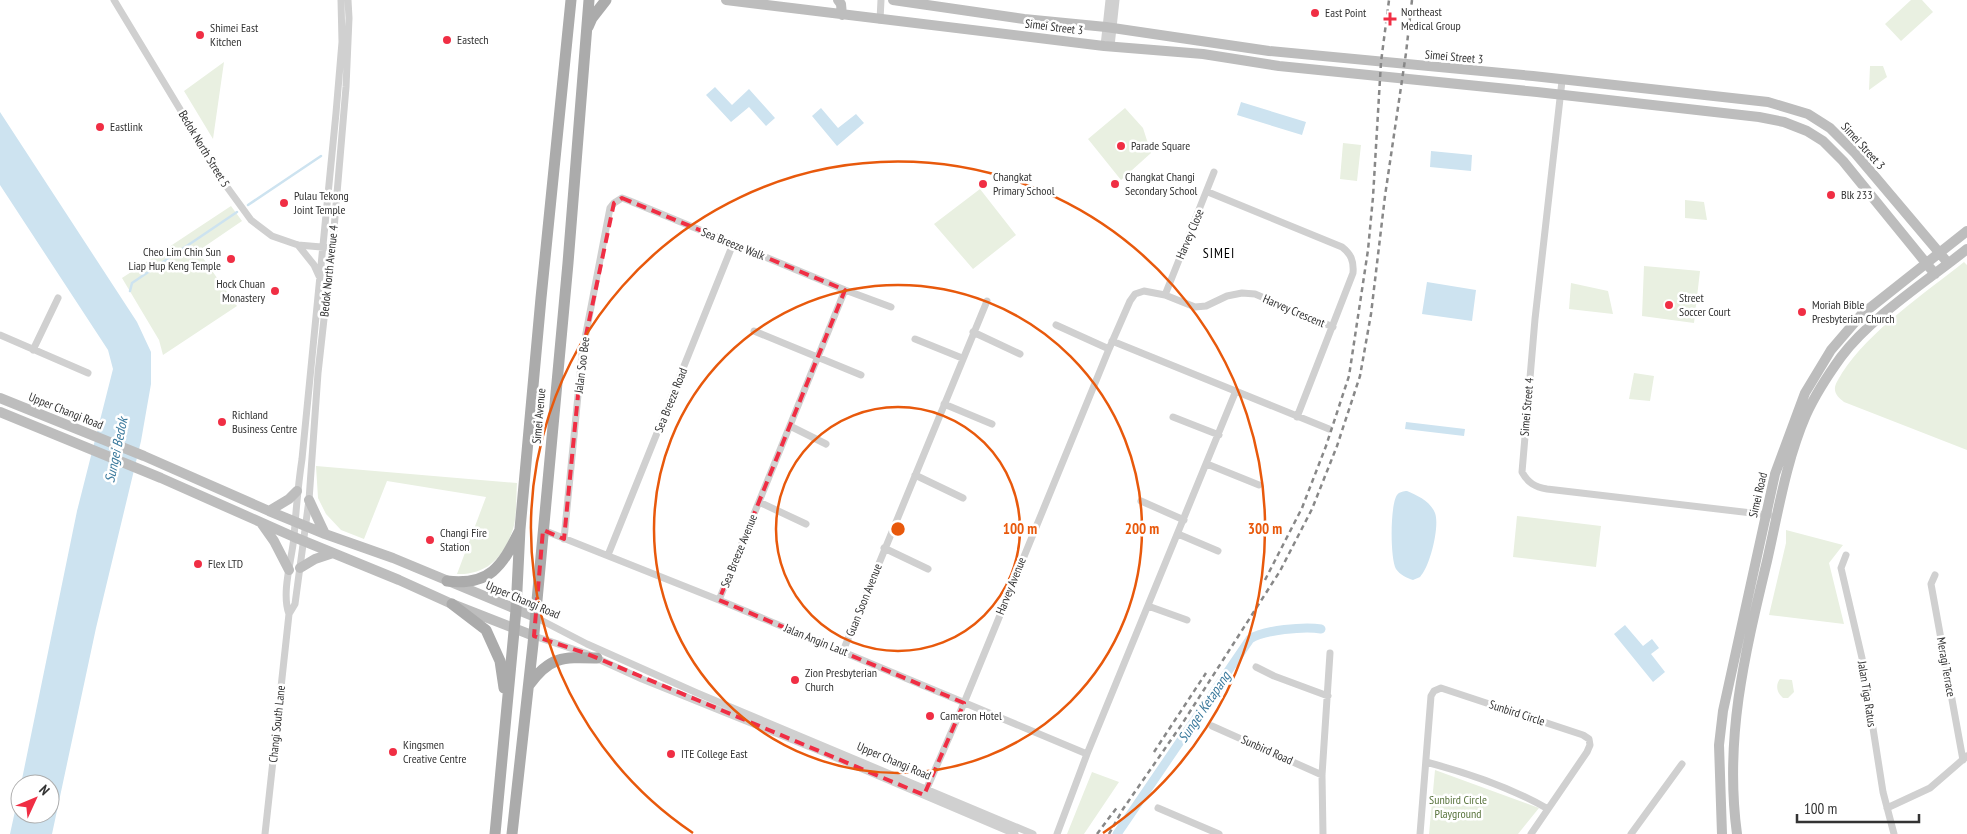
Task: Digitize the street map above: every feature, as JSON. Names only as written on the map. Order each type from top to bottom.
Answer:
[{"type":"main road","name":"Simei Avenue","points":[[494,834],[507,712],[516,610],[520,529],[558,110],[570,0]]},
{"type":"main road","name":"Simei Avenue","points":[[512,834],[534,636],[568,263],[589,0]]},
{"type":"main road","points":[[587,30],[592,18],[606,0]]},
{"type":"main road","name":"Simei Street 3","points":[[726,0],[1108,46],[1203,54],[1279,66],[1759,116],[1784,122],[1807,131],[1823,141],[1844,161],[1935,274]]},
{"type":"main road","points":[[838,0],[841,4],[842,15]]},
{"type":"main road","name":"Simei Street 3","points":[[894,0],[1024,19],[1110,27],[1269,52],[1768,102],[1808,114],[1830,128],[1855,153],[1948,264]]},
{"type":"main road","name":"Simei Road","points":[[1737,834],[1734,814],[1733,776],[1735,714],[1783,449],[1805,393],[1831,350],[1861,315],[1967,230]]},
{"type":"main road","name":"Simei Road","points":[[1722,834],[1719,745],[1723,712],[1772,515],[1787,476],[1806,416],[1842,357],[1872,324],[1967,249]]},
{"type":"main road","points":[[1861,315],[1866,314],[1871,317],[1872,324]]},
{"type":"main road","name":"Upper Changi Road","points":[[0,398],[141,455],[305,526],[393,558],[516,610],[535,616]]},
{"type":"main road","name":"Upper Changi Road","points":[[0,412],[89,450],[138,468],[452,604],[514,630],[534,636]]},
{"type":"main road","points":[[269,511],[289,499],[297,491]]},
{"type":"main road","points":[[309,500],[325,534]]},
{"type":"main road","points":[[261,522],[295,569],[333,553]]},
{"type":"main road","points":[[447,581],[472,580],[493,572],[504,560],[520,529]]},
{"type":"main road","points":[[452,604],[486,630],[493,641],[500,660],[507,712]]},
{"type":"main road","points":[[528,686],[539,671],[560,659],[571,657],[597,658]]},
{"type":"street","name":"Bedok North Street 5","points":[[114,0],[251,220],[272,236],[298,245],[333,248]]},
{"type":"street","name":"Bedok North Avenue 4","points":[[299,539],[294,521],[302,459],[342,42],[341,0]]},
{"type":"street","name":"Bedok North Avenue 4","points":[[299,539],[305,526],[309,500],[310,460],[318,373],[333,248],[346,87],[348,0]]},
{"type":"street","points":[[880,20],[881,0]]},
{"type":"street","points":[[1109,0],[1110,27]]},
{"type":"street","points":[[1108,46],[1116,0]]},
{"type":"street","name":"Simei Street 4","points":[[1562,81],[1535,319],[1522,472],[1527,480],[1536,487],[1547,489],[1772,515]]},
{"type":"street","name":"Harvey Close","points":[[1165,296],[1208,192],[1214,172]]},
{"type":"street","name":"Harvey Crescent","points":[[1208,192],[1342,247],[1348,251],[1354,265],[1353,273],[1297,417]]},
{"type":"street","name":"Sea Breeze Walk","points":[[622,198],[845,290]]},
{"type":"street","name":"Jalan Soo Bee","points":[[564,539],[582,354],[610,208],[622,198]]},
{"type":"street","name":"Sea Breeze Road","points":[[608,555],[733,244]]},
{"type":"street","points":[[298,245],[314,265],[319,276]]},
{"type":"street","points":[[845,290],[891,307]]},
{"type":"street","name":"Sea Breeze Avenue","points":[[719,600],[845,290]]},
{"type":"street","name":"Harvey Crescent","points":[[1110,345],[1130,301],[1135,294],[1144,291],[1165,296],[1195,307],[1206,306],[1227,296],[1242,293],[1255,294],[1332,327]]},
{"type":"street","points":[[34,350],[58,298]]},
{"type":"street","name":"Guan Soon Avenue","points":[[843,651],[987,301]]},
{"type":"street","points":[[1056,325],[1236,392],[1329,430]]},
{"type":"street","points":[[754,331],[861,375]]},
{"type":"street","points":[[973,332],[1020,354]]},
{"type":"street","points":[[0,335],[88,373]]},
{"type":"street","points":[[915,339],[962,358]]},
{"type":"street","name":"Harvey Avenue","points":[[925,792],[964,703],[1110,345]]},
{"type":"street","points":[[1057,834],[1087,754],[1208,464],[1236,392]]},
{"type":"street","points":[[944,404],[992,424]]},
{"type":"street","points":[[1173,417],[1219,435]]},
{"type":"street","points":[[790,426],[826,444]]},
{"type":"street","points":[[1208,464],[1259,485]]},
{"type":"street","points":[[915,475],[963,498]]},
{"type":"street","points":[[1141,501],[1184,520]]},
{"type":"street","name":"Sea Breeze Avenue","points":[[759,502],[806,524]]},
{"type":"street","name":"Jalan Angin Laut","points":[[543,530],[843,651],[1087,754]]},
{"type":"street","points":[[1178,534],[1218,551]]},
{"type":"street","name":"Changi South Lane","points":[[288,614],[295,604],[295,569],[299,539]]},
{"type":"street","name":"Changi South Lane","points":[[265,834],[288,614],[285,605],[295,569],[299,539]]},
{"type":"street","name":"Guan Soon Avenue","points":[[884,548],[928,568]]},
{"type":"street","name":"Jalan Tiga Ratus","points":[[1846,556],[1840,568],[1862,658],[1887,808],[1894,834]]},
{"type":"street","name":"Meragi Terrace","points":[[1935,575],[1931,584],[1965,758]]},
{"type":"street","points":[[1148,606],[1187,620]]},
{"type":"street","name":"Upper Changi Road","points":[[535,616],[587,644],[925,792],[1014,834]]},
{"type":"street","name":"Upper Changi Road","points":[[534,636],[597,658],[642,679],[1033,834]]},
{"type":"street","points":[[1322,834],[1322,775],[1330,653]]},
{"type":"street","points":[[1256,667],[1274,676],[1328,696]]},
{"type":"street","name":"Sunbird Circle","points":[[1420,834],[1431,696],[1434,691],[1441,688],[1584,735],[1589,739],[1590,745],[1587,752],[1531,834]]},
{"type":"street","name":"Sunbird Road","points":[[1212,726],[1322,775]]},
{"type":"street","points":[[1887,808],[1930,788],[1965,758]]},
{"type":"street","points":[[1426,762],[1452,768],[1521,794],[1548,809]]},
{"type":"street","points":[[1631,834],[1682,764]]},
{"type":"street","points":[[1158,808],[1219,834]]},
{"type":"highlighted area","points":[[622,198],[630,201],[845,290],[719,600],[964,703],[924,795],[585,653],[534,636],[543,530],[564,539],[582,354],[614,203]]},
{"type":"green space","points":[[1911,0],[1922,0],[1933,12],[1901,41],[1885,24]]},
{"type":"green space","points":[[224,62],[213,139],[184,91]]},
{"type":"green space","points":[[1870,66],[1883,66],[1887,77],[1869,90]]},
{"type":"green space","name":"Parade Square","points":[[1125,108],[1143,128],[1151,153],[1121,180],[1088,139]]},
{"type":"green space","points":[[1343,143],[1361,145],[1357,181],[1340,179]]},
{"type":"green space","points":[[980,189],[1016,235],[973,269],[934,224]]},
{"type":"green space","points":[[1685,200],[1704,202],[1707,220],[1685,218]]},
{"type":"green space","points":[[231,206],[242,221],[198,251],[237,306],[163,355],[159,340],[122,278]]},
{"type":"green space","points":[[1964,262],[1967,265],[1967,450],[1844,402],[1835,392],[1836,383],[1842,373],[1867,342],[1899,313]]},
{"type":"green space","points":[[1644,266],[1700,271],[1694,323],[1642,316]]},
{"type":"green space","points":[[1571,283],[1608,291],[1613,314],[1569,309]]},
{"type":"green space","points":[[1634,373],[1654,376],[1650,401],[1629,399]]},
{"type":"green space","points":[[316,466],[517,483],[516,513],[513,529],[505,548],[486,568],[468,574],[457,574],[486,497],[387,481],[364,539],[341,530],[326,514],[318,498]]},
{"type":"green space","points":[[1517,516],[1601,526],[1596,567],[1513,557]]},
{"type":"green space","points":[[1786,530],[1843,545],[1829,563],[1844,624],[1769,615],[1786,543]]},
{"type":"green space","points":[[1780,679],[1792,680],[1794,692],[1788,698],[1783,698],[1778,691],[1777,686]]},
{"type":"green space","name":"Sunbird Circle Playground","points":[[1435,770],[1539,808],[1518,834],[1429,834]]},
{"type":"green space","points":[[1092,772],[1119,782],[1084,834],[1067,834]]},
{"type":"water","points":[[715,87],[732,105],[749,89],[775,118],[766,126],[749,107],[731,122],[706,95]]},
{"type":"water","points":[[1241,102],[1306,122],[1302,135],[1237,115]]},
{"type":"water","points":[[821,108],[838,128],[856,114],[864,123],[837,146],[812,116]]},
{"type":"water","name":"Sungei Bedok","points":[[0,112],[137,322],[151,352],[151,384],[141,441],[96,628],[60,797],[60,774],[23,774],[77,511],[113,369],[108,350],[0,185]]},
{"type":"water","points":[[1431,151],[1472,155],[1471,171],[1430,167]]},
{"type":"water","points":[[1427,282],[1476,290],[1472,321],[1422,314]]},
{"type":"water","points":[[1406,422],[1465,429],[1464,436],[1405,429]]},
{"type":"water","points":[[1407,491],[1427,502],[1433,509],[1436,519],[1435,536],[1427,565],[1420,577],[1413,580],[1402,575],[1396,569],[1392,544],[1392,520],[1395,501],[1398,494]]},
{"type":"water","points":[[1625,625],[1643,646],[1652,639],[1659,648],[1651,654],[1665,672],[1653,682],[1614,634]]},
{"type":"water","points":[[12,824],[54,824],[52,834],[10,834]]},
{"type":"waterway","points":[[248,205],[321,156]]},
{"type":"waterway","points":[[130,291],[132,283],[237,212]]},
{"type":"waterway","name":"Sungei Ketapang","points":[[1117,834],[1250,639],[1264,633],[1284,630],[1321,629]]},
{"type":"railway","points":[[1265,580],[1302,508],[1326,446],[1349,376],[1368,250],[1381,62],[1389,0]]},
{"type":"railway","points":[[1109,834],[1123,809],[1182,724],[1280,571],[1312,509],[1337,446],[1360,376],[1371,314],[1412,0]]},
{"type":"railway","points":[[1154,752],[1206,673]]},
{"type":"railway","points":[[1097,834],[1118,806]]},
{"type":"place","name":"East Point","points":[[1315,13]]},
{"type":"place","name":"Northeast Medical Group","points":[[1390,19]]},
{"type":"place","name":"Shimei East Kitchen","points":[[200,35]]},
{"type":"place","name":"Eastech","points":[[447,40]]},
{"type":"place","name":"Eastlink","points":[[100,127]]},
{"type":"place","name":"Parade Square","points":[[1121,146]]},
{"type":"place","name":"Changkat Primary School","points":[[983,184]]},
{"type":"place","name":"Changkat Changi Secondary School","points":[[1115,184]]},
{"type":"place","name":"Blk 233","points":[[1831,195]]},
{"type":"place","name":"Pulau Tekong Joint Temple","points":[[284,203]]},
{"type":"place","name":"Cheo Lim Chin Sun Liap Hup Keng Temple","points":[[231,259]]},
{"type":"place","name":"Hock Chuan Monastery","points":[[275,291]]},
{"type":"place","name":"Street Soccer Court","points":[[1669,305]]},
{"type":"place","name":"Moriah Bible Presbyterian Church","points":[[1802,312]]},
{"type":"place","name":"Richland Business Centre","points":[[222,422]]},
{"type":"place","name":"Changi Fire Station","points":[[430,540]]},
{"type":"place","name":"Flex LTD","points":[[198,564]]},
{"type":"place","name":"Zion Presbyterian Church","points":[[795,680]]},
{"type":"place","name":"Cameron Hotel","points":[[930,716]]},
{"type":"place","name":"Kingsmen Creative Centre","points":[[393,752]]},
{"type":"place","name":"ITE College East","points":[[671,754]]},
{"type":"district","name":"SIMEI","points":[[1219,253]]}]
